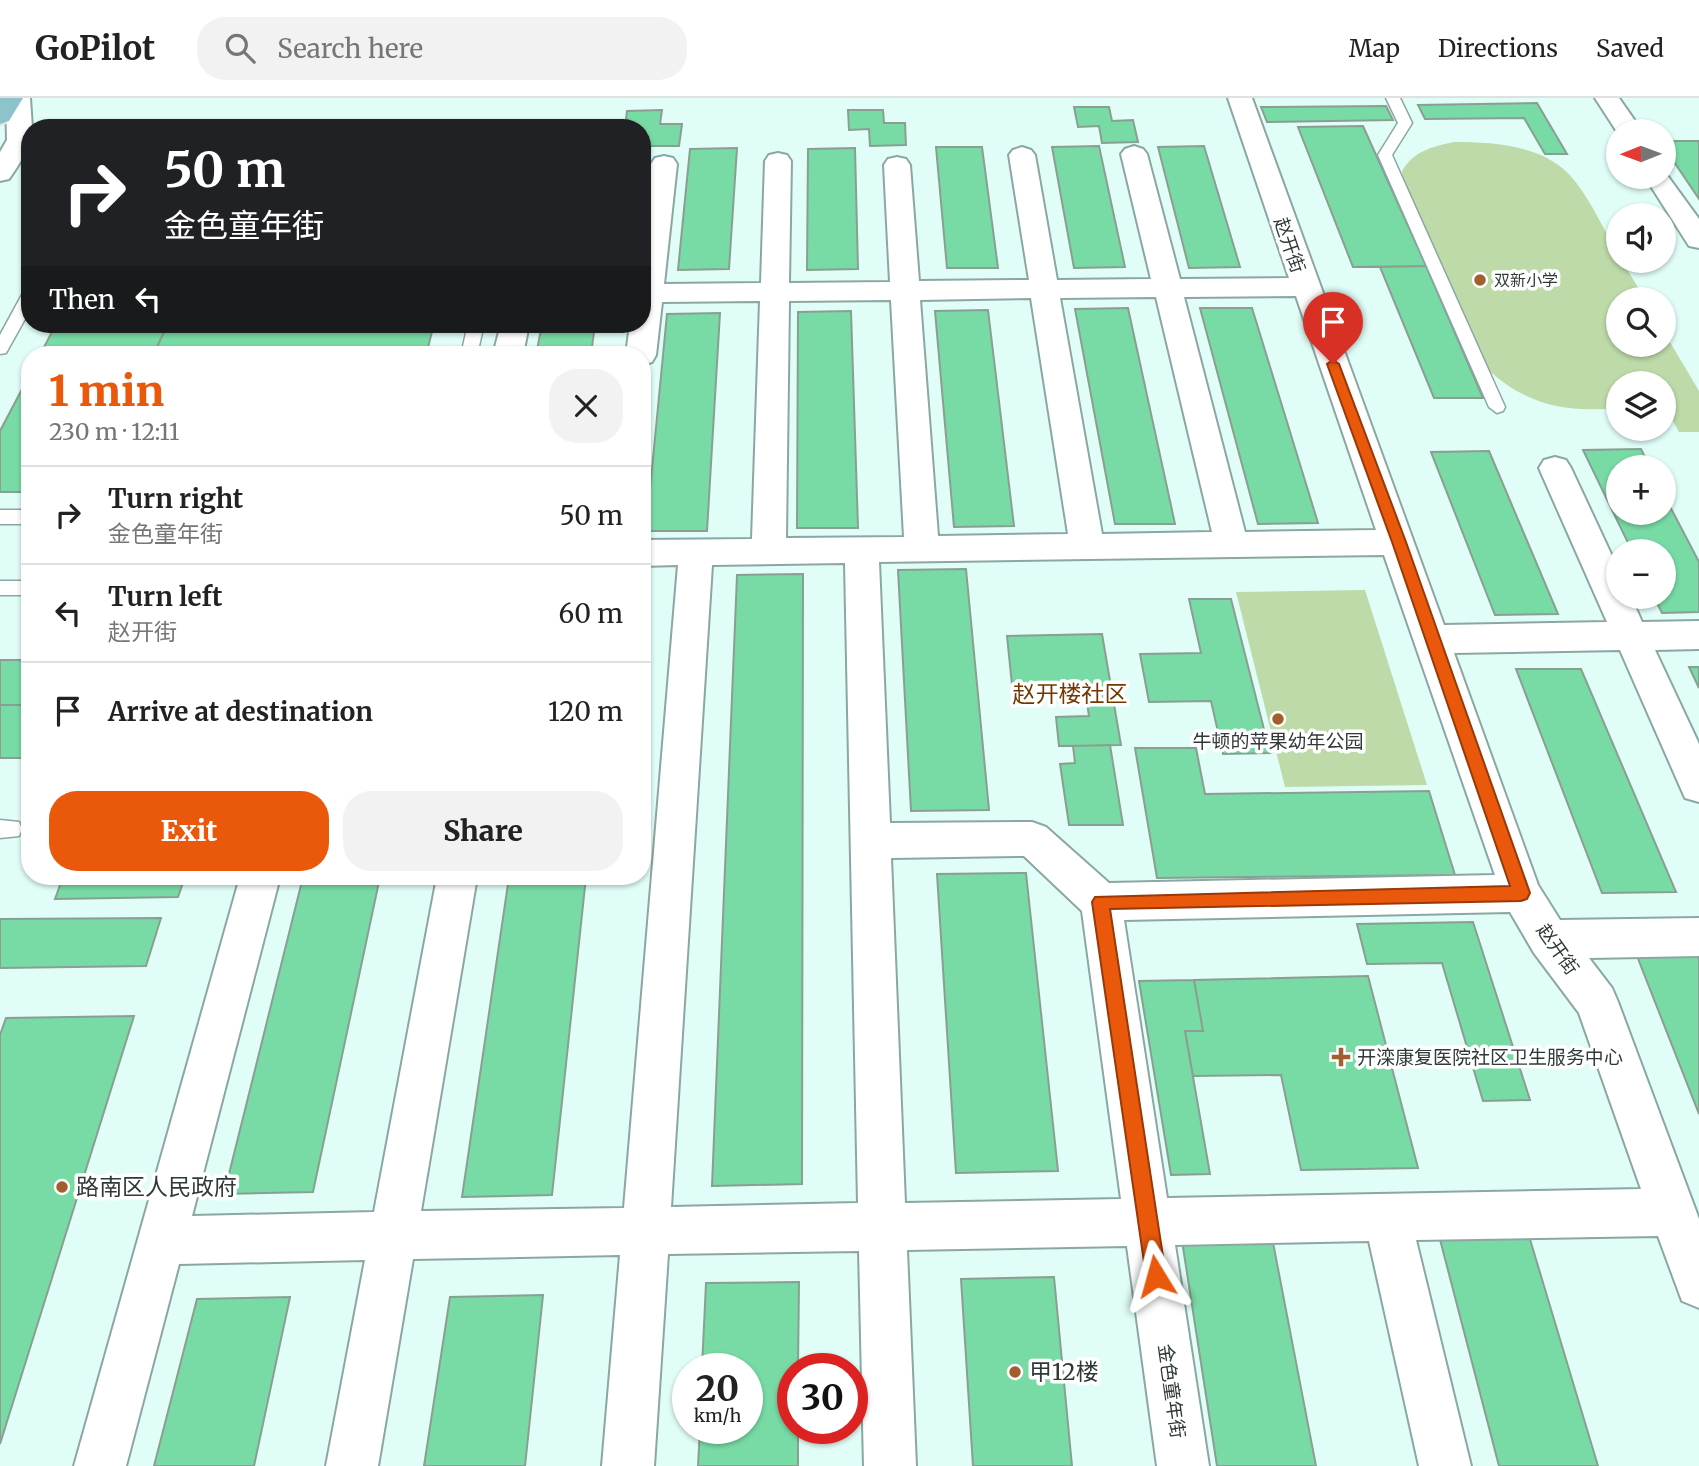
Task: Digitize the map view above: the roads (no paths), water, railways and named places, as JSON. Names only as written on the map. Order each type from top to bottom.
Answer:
[{"type":"main road","points":[[0,116],[11,98]]},
{"type":"street","points":[[0,173],[20,140],[18,98]]},
{"type":"street","name":"赵开街","points":[[1240,98],[1521,893],[1549,939],[1597,1002],[1699,1284]]},
{"type":"street","points":[[1607,98],[1621,119]]},
{"type":"street","points":[[1134,154],[1232,545]]},
{"type":"street","points":[[1022,155],[1087,547]]},
{"type":"street","points":[[769,551],[778,161]]},
{"type":"street","points":[[651,252],[664,164]]},
{"type":"street","points":[[897,165],[922,549]]},
{"type":"street","points":[[1666,189],[1699,240]]},
{"type":"street","points":[[651,293],[1305,287]]},
{"type":"street","points":[[1555,468],[1699,786]]},
{"type":"street","points":[[651,553],[1399,542]]},
{"type":"street","points":[[862,550],[890,1466]]},
{"type":"street","points":[[628,1466],[695,552]]},
{"type":"street","points":[[1433,639],[1699,635]]},
{"type":"street","points":[[871,841],[1032,839],[1101,902],[1521,893]]},
{"type":"street","points":[[100,1466],[258,885]]},
{"type":"street","points":[[352,1466],[456,885]]},
{"type":"street","name":"金色童年街","points":[[1101,902],[1183,1466]]},
{"type":"street","points":[[1549,939],[1699,937]]},
{"type":"street","points":[[161,1240],[1673,1212]]},
{"type":"street","points":[[1387,1217],[1445,1466]]},
{"type":"lane","points":[[1393,98],[1405,123],[1385,155],[1497,407]]},
{"type":"lane","points":[[0,349],[21,311]]},
{"type":"lane","points":[[0,517],[21,517]]},
{"type":"lane","points":[[0,588],[21,588]]},
{"type":"place","name":"双新小学","points":[[1480,280]]},
{"type":"place","name":"牛顿的苹果幼年公园","points":[[1278,719]]},
{"type":"place","name":"开滦康复医院社区卫生服务中心","points":[[1341,1057]]},
{"type":"place","name":"路南区人民政府","points":[[62,1187]]},
{"type":"place","name":"甲12楼","points":[[1015,1372]]},
{"type":"district","name":"赵开楼社区","points":[[1070,694]]}]
